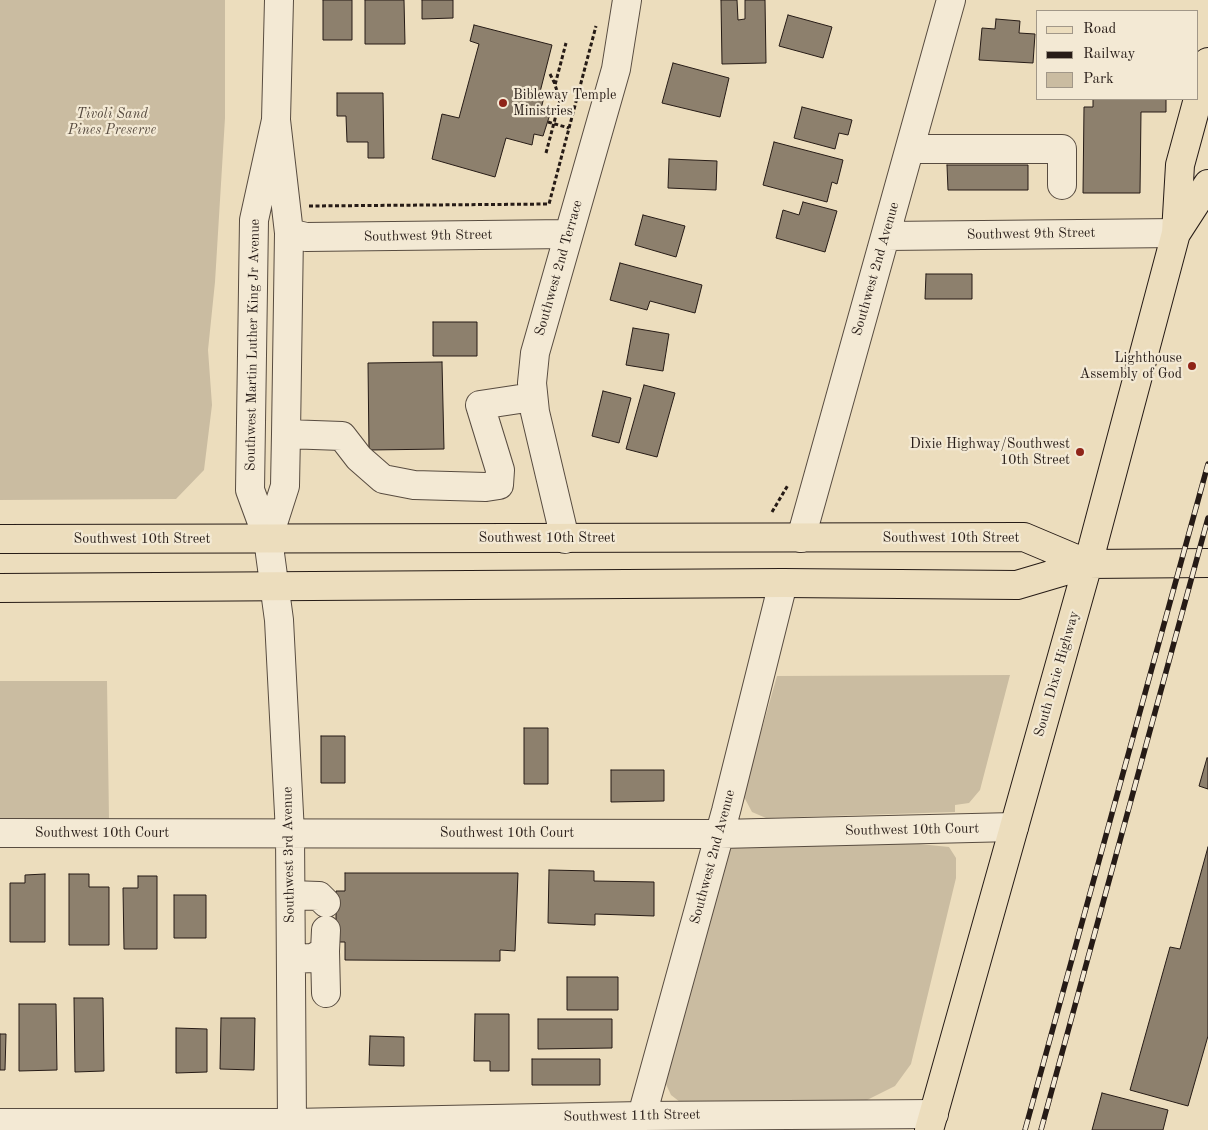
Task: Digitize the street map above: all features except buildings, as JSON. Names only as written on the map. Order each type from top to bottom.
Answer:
[{"type":"main road","name":"South Dixie Highway","points":[[1198,99],[1208,62]]},
{"type":"main road","name":"South Dixie Highway","points":[[932,1125],[1088,564],[1176,233],[1180,165],[1198,100]]},
{"type":"main road","name":"South Dixie Highway","points":[[1176,233],[1208,184]]},
{"type":"main road","name":"Southwest 10th Street","points":[[0,539],[1024,537],[1088,564]]},
{"type":"main road","name":"Southwest 10th Street","points":[[0,588],[274,588],[782,583],[1018,585],[1088,564],[1208,562]]},
{"type":"street","name":"Southwest Martin Luther King Jr Avenue","points":[[268,538],[285,486],[289,233],[276,120],[279,0]]},
{"type":"street","name":"Southwest 2nd Terrace","points":[[565,538],[533,396],[532,383],[535,353],[616,69],[627,0]]},
{"type":"street","name":"Southwest 2nd Avenue","points":[[801,538],[951,0]]},
{"type":"street","name":"Southwest Martin Luther King Jr Avenue","points":[[274,588],[268,538],[250,490],[254,220],[276,120]]},
{"type":"street","points":[[910,149],[1062,149],[1062,186]]},
{"type":"street","name":"Southwest 9th Street","points":[[289,233],[306,237],[568,234]]},
{"type":"street","name":"Southwest 9th Street","points":[[886,236],[1176,233]]},
{"type":"street","points":[[286,434],[342,436],[359,458],[384,479],[414,485],[486,487],[499,485],[500,470],[480,405],[533,396]]},
{"type":"street","name":"Southwest 2nd Avenue","points":[[640,1123],[720,834],[782,583]]},
{"type":"street","name":"Southwest 3rd Avenue","points":[[274,588],[278,620],[290,833],[292,1123]]},
{"type":"street","name":"Southwest 10th Court","points":[[0,834],[720,834],[1014,827]]},
{"type":"street","points":[[291,895],[318,896],[326,903]]},
{"type":"street","points":[[291,959],[313,958],[326,941],[326,993]]},
{"type":"street","name":"Southwest 11th Street","points":[[0,1123],[932,1125]]},
{"type":"path","points":[[306,206],[549,204],[598,18]]},
{"type":"path","points":[[555,85],[566,43]]},
{"type":"path","points":[[546,153],[560,100],[550,74]]},
{"type":"path","points":[[548,122],[569,128]]},
{"type":"green space","name":"Tivoli Sand Pines Preserve","points":[[0,0],[225,0],[225,118],[215,282],[208,350],[212,405],[204,470],[176,499],[0,500]]},
{"type":"green space","points":[[1010,675],[980,790],[969,803],[955,805],[955,812],[766,818],[752,812],[743,795],[777,676]]},
{"type":"green space","points":[[0,681],[107,681],[109,819],[0,820]]},
{"type":"green space","points":[[869,839],[949,847],[956,858],[956,878],[911,1064],[895,1086],[865,1101],[680,1102],[671,1095],[665,1082],[726,849],[737,841]]},
{"type":"railway","points":[[1025,1130],[1208,464]]},
{"type":"railway","points":[[1041,1130],[1208,518]]},
{"type":"place","name":"Bibleway Temple Ministries","points":[[503,103]]},
{"type":"place","name":"Lighthouse Assembly of God","points":[[1192,366]]},
{"type":"place","name":"Dixie Highway/Southwest 10th Street","points":[[1080,452]]}]
